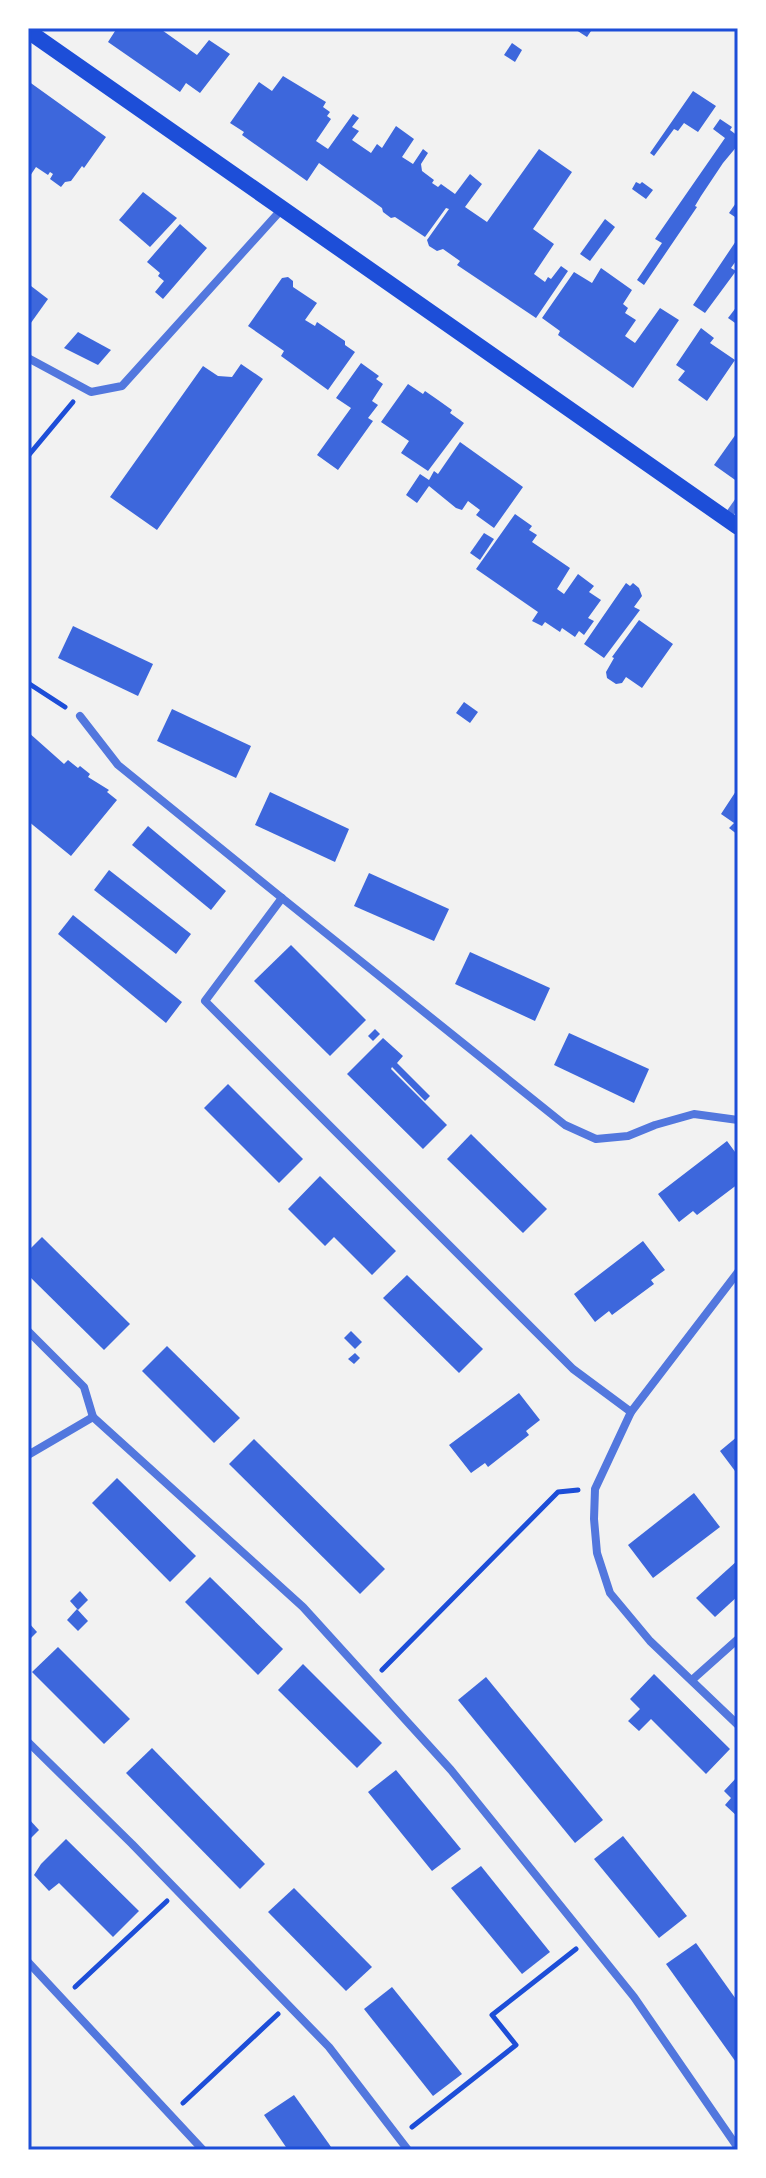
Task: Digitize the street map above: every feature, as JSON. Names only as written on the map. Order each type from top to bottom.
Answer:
[{"type":"main road","points":[[28,31],[732,523]]},
{"type":"street","points":[[28,358],[91,392],[122,386],[282,208]]},
{"type":"street","points":[[732,523],[738,502]]},
{"type":"street","points":[[80,716],[118,765],[565,1125],[596,1139],[628,1136],[694,1114],[738,1120]]},
{"type":"street","points":[[282,898],[205,1001],[573,1369],[631,1412]]},
{"type":"street","points":[[738,1272],[631,1412],[595,1489],[594,1519],[597,1553],[610,1593],[650,1641],[738,1725]]},
{"type":"street","points":[[28,1331],[84,1387],[93,1417],[303,1607],[451,1770],[634,1997],[738,2148]]},
{"type":"street","points":[[28,1455],[93,1417]]},
{"type":"street","points":[[692,1680],[738,1639]]},
{"type":"street","points":[[28,1742],[329,2047],[408,2150]]},
{"type":"street","points":[[28,1962],[203,2150]]},
{"type":"path","points":[[28,456],[85,388]]},
{"type":"path","points":[[28,683],[80,716]]},
{"type":"path","points":[[371,1681],[558,1492],[595,1489]]},
{"type":"path","points":[[62,1998],[177,1891]]},
{"type":"path","points":[[398,2138],[516,2045],[492,2015],[588,1939]]},
{"type":"path","points":[[171,2115],[288,2005]]},
{"type":"building","points":[[117,28],[159,28],[197,55],[209,40],[230,54],[200,93],[186,83],[180,92],[108,42]]},
{"type":"building","points":[[573,28],[593,28],[587,37]]},
{"type":"building","points":[[512,43],[522,50],[515,62],[504,55]]},
{"type":"building","points":[[283,76],[326,102],[323,107],[330,112],[327,116],[331,119],[316,141],[328,149],[353,114],[359,118],[352,127],[359,131],[352,140],[371,153],[377,144],[382,148],[396,126],[414,139],[402,157],[413,164],[423,149],[428,153],[421,164],[422,171],[434,180],[432,183],[438,187],[441,184],[455,194],[470,174],[482,184],[465,207],[487,222],[539,149],[572,172],[533,229],[554,244],[534,274],[545,282],[561,266],[568,271],[536,318],[457,265],[460,261],[443,249],[437,251],[429,246],[427,240],[449,209],[446,208],[425,237],[395,217],[391,218],[382,208],[319,163],[307,181],[242,135],[244,132],[230,123],[259,82],[272,91]]},
{"type":"building","points":[[28,81],[106,137],[84,168],[82,166],[71,181],[61,187],[50,179],[53,174],[50,172],[48,175],[36,167],[28,179],[31,163],[28,161]]},
{"type":"building","points":[[693,91],[716,106],[698,132],[684,123],[678,131],[674,129],[654,156],[650,153]]},
{"type":"building","points":[[720,119],[732,127],[730,130],[738,136],[738,145],[723,163],[644,285],[637,280],[662,243],[655,239],[725,138],[713,129]]},
{"type":"building","points":[[636,182],[642,182],[653,190],[646,199],[632,189]]},
{"type":"building","points":[[143,192],[177,218],[150,247],[119,220]]},
{"type":"building","points":[[738,200],[738,219],[729,213]]},
{"type":"building","points":[[605,219],[615,227],[590,261],[580,254]]},
{"type":"building","points":[[180,224],[207,248],[163,299],[155,292],[164,281],[147,262]]},
{"type":"building","points":[[738,238],[738,258],[731,268],[736,271],[705,313],[693,305]]},
{"type":"building","points":[[601,268],[632,290],[623,304],[628,308],[625,313],[636,320],[625,336],[635,343],[660,308],[679,320],[633,388],[558,335],[560,331],[542,318],[574,272],[592,283]]},
{"type":"building","points":[[288,277],[293,281],[293,287],[317,303],[305,320],[315,326],[317,322],[345,341],[345,345],[355,352],[328,390],[281,356],[284,351],[248,326],[282,278]]},
{"type":"building","points":[[31,286],[48,299],[28,327],[28,291]]},
{"type":"building","points":[[738,305],[738,325],[728,318]]},
{"type":"building","points":[[701,328],[714,338],[710,343],[735,360],[707,401],[678,380],[685,371],[676,365]]},
{"type":"building","points":[[78,332],[111,350],[98,365],[64,348]]},
{"type":"building","points":[[361,363],[379,376],[376,379],[383,384],[372,401],[378,405],[368,418],[373,421],[338,470],[317,455],[351,408],[336,398]]},
{"type":"building","points":[[241,364],[263,379],[157,530],[110,497],[203,366],[218,376],[232,377]]},
{"type":"building","points":[[408,384],[438,400],[464,423],[428,471],[401,453],[409,441],[381,422]]},
{"type":"building","points":[[736,434],[738,436],[738,482],[714,465]]},
{"type":"building","points":[[460,442],[523,487],[494,528],[476,515],[480,510],[468,501],[462,510],[456,508],[429,486],[417,503],[406,495],[420,474],[429,480],[434,471],[438,474]]},
{"type":"building","points":[[515,514],[532,526],[529,530],[537,535],[532,542],[570,568],[557,589],[564,594],[578,574],[594,586],[589,592],[601,600],[588,618],[594,621],[584,635],[579,631],[575,637],[562,628],[560,632],[545,622],[542,626],[532,621],[538,612],[476,569]]},
{"type":"building","points":[[484,533],[494,539],[480,560],[470,553]]},
{"type":"building","points":[[626,583],[630,586],[633,583],[639,588],[642,596],[634,607],[640,610],[604,658],[584,644]]},
{"type":"building","points":[[639,620],[673,644],[642,688],[626,677],[622,683],[616,684],[607,678],[606,672],[612,657]]},
{"type":"building","points":[[73,626],[153,664],[138,696],[58,658]]},
{"type":"building","points":[[464,702],[478,712],[470,723],[456,713]]},
{"type":"building","points":[[172,709],[251,746],[236,778],[157,741]]},
{"type":"building","points":[[28,732],[64,764],[68,760],[78,768],[80,766],[90,774],[88,777],[109,790],[107,792],[117,800],[71,856],[28,821]]},
{"type":"building","points":[[738,788],[738,835],[729,828],[734,823],[721,814]]},
{"type":"building","points":[[270,792],[349,829],[335,862],[255,825]]},
{"type":"building","points":[[148,826],[226,891],[211,910],[132,845]]},
{"type":"building","points":[[109,870],[191,934],[176,954],[94,890]]},
{"type":"building","points":[[369,873],[449,909],[434,941],[354,906]]},
{"type":"building","points":[[73,915],[182,1002],[166,1023],[58,934]]},
{"type":"building","points":[[291,945],[366,1020],[330,1056],[254,981]]},
{"type":"building","points":[[470,952],[550,988],[535,1021],[455,984]]},
{"type":"building","points":[[375,1029],[380,1034],[373,1041],[368,1036]]},
{"type":"building","points":[[569,1033],[649,1069],[634,1103],[554,1065]]},
{"type":"building","points":[[383,1038],[403,1056],[397,1063],[430,1096],[425,1101],[391,1069],[447,1125],[423,1149],[347,1074]]},
{"type":"building","points":[[228,1084],[303,1159],[279,1183],[204,1108]]},
{"type":"building","points":[[471,1134],[547,1209],[523,1233],[447,1159]]},
{"type":"building","points":[[727,1141],[738,1156],[738,1177],[735,1180],[738,1184],[697,1215],[693,1211],[679,1222],[658,1194]]},
{"type":"building","points":[[320,1176],[396,1251],[372,1275],[334,1237],[325,1246],[288,1209]]},
{"type":"building","points":[[42,1237],[130,1324],[104,1350],[28,1275],[28,1251]]},
{"type":"building","points":[[643,1241],[665,1270],[651,1280],[654,1284],[612,1315],[609,1311],[595,1322],[574,1294]]},
{"type":"building","points":[[407,1275],[483,1349],[459,1373],[383,1298]]},
{"type":"building","points":[[351,1331],[362,1342],[355,1349],[344,1338]]},
{"type":"building","points":[[167,1346],[240,1418],[214,1443],[142,1371]]},
{"type":"building","points":[[355,1353],[360,1358],[354,1364],[348,1359]]},
{"type":"building","points":[[519,1393],[540,1420],[526,1431],[529,1435],[488,1467],[485,1463],[471,1473],[449,1445]]},
{"type":"building","points":[[738,1436],[738,1475],[720,1451]]},
{"type":"building","points":[[254,1439],[385,1569],[360,1594],[229,1464]]},
{"type":"building","points":[[117,1478],[196,1556],[170,1582],[92,1503]]},
{"type":"building","points":[[694,1493],[720,1527],[653,1578],[628,1545]]},
{"type":"building","points":[[738,1560],[738,1596],[715,1617],[696,1598]]},
{"type":"building","points":[[210,1577],[283,1649],[258,1675],[185,1602]]},
{"type":"building","points":[[80,1591],[88,1600],[78,1610],[70,1601]]},
{"type":"building","points":[[77,1609],[88,1621],[78,1631],[67,1620]]},
{"type":"building","points":[[28,1622],[37,1632],[28,1641]]},
{"type":"building","points":[[58,1647],[130,1719],[104,1744],[32,1672]]},
{"type":"building","points":[[303,1664],[382,1743],[357,1768],[278,1690]]},
{"type":"building","points":[[654,1674],[730,1749],[706,1774],[651,1719],[639,1731],[628,1721],[640,1709],[630,1699]]},
{"type":"building","points":[[486,1677],[603,1820],[575,1843],[458,1700]]},
{"type":"building","points":[[152,1748],[265,1864],[240,1889],[126,1773]]},
{"type":"building","points":[[396,1770],[461,1849],[432,1871],[368,1792]]},
{"type":"building","points":[[738,1776],[738,1817],[725,1805],[731,1798],[724,1791]]},
{"type":"building","points":[[28,1818],[39,1830],[28,1841]]},
{"type":"building","points":[[623,1836],[687,1916],[659,1938],[594,1859]]},
{"type":"building","points":[[66,1839],[139,1911],[113,1937],[59,1883],[49,1891],[34,1875]]},
{"type":"building","points":[[481,1866],[550,1952],[522,1974],[451,1888]]},
{"type":"building","points":[[294,1888],[372,1967],[346,1991],[268,1912]]},
{"type":"building","points":[[696,1943],[738,2002],[738,2065],[666,1964]]},
{"type":"building","points":[[392,1987],[462,2074],[433,2096],[364,2009]]},
{"type":"building","points":[[294,2095],[333,2150],[288,2150],[264,2115]]}]
